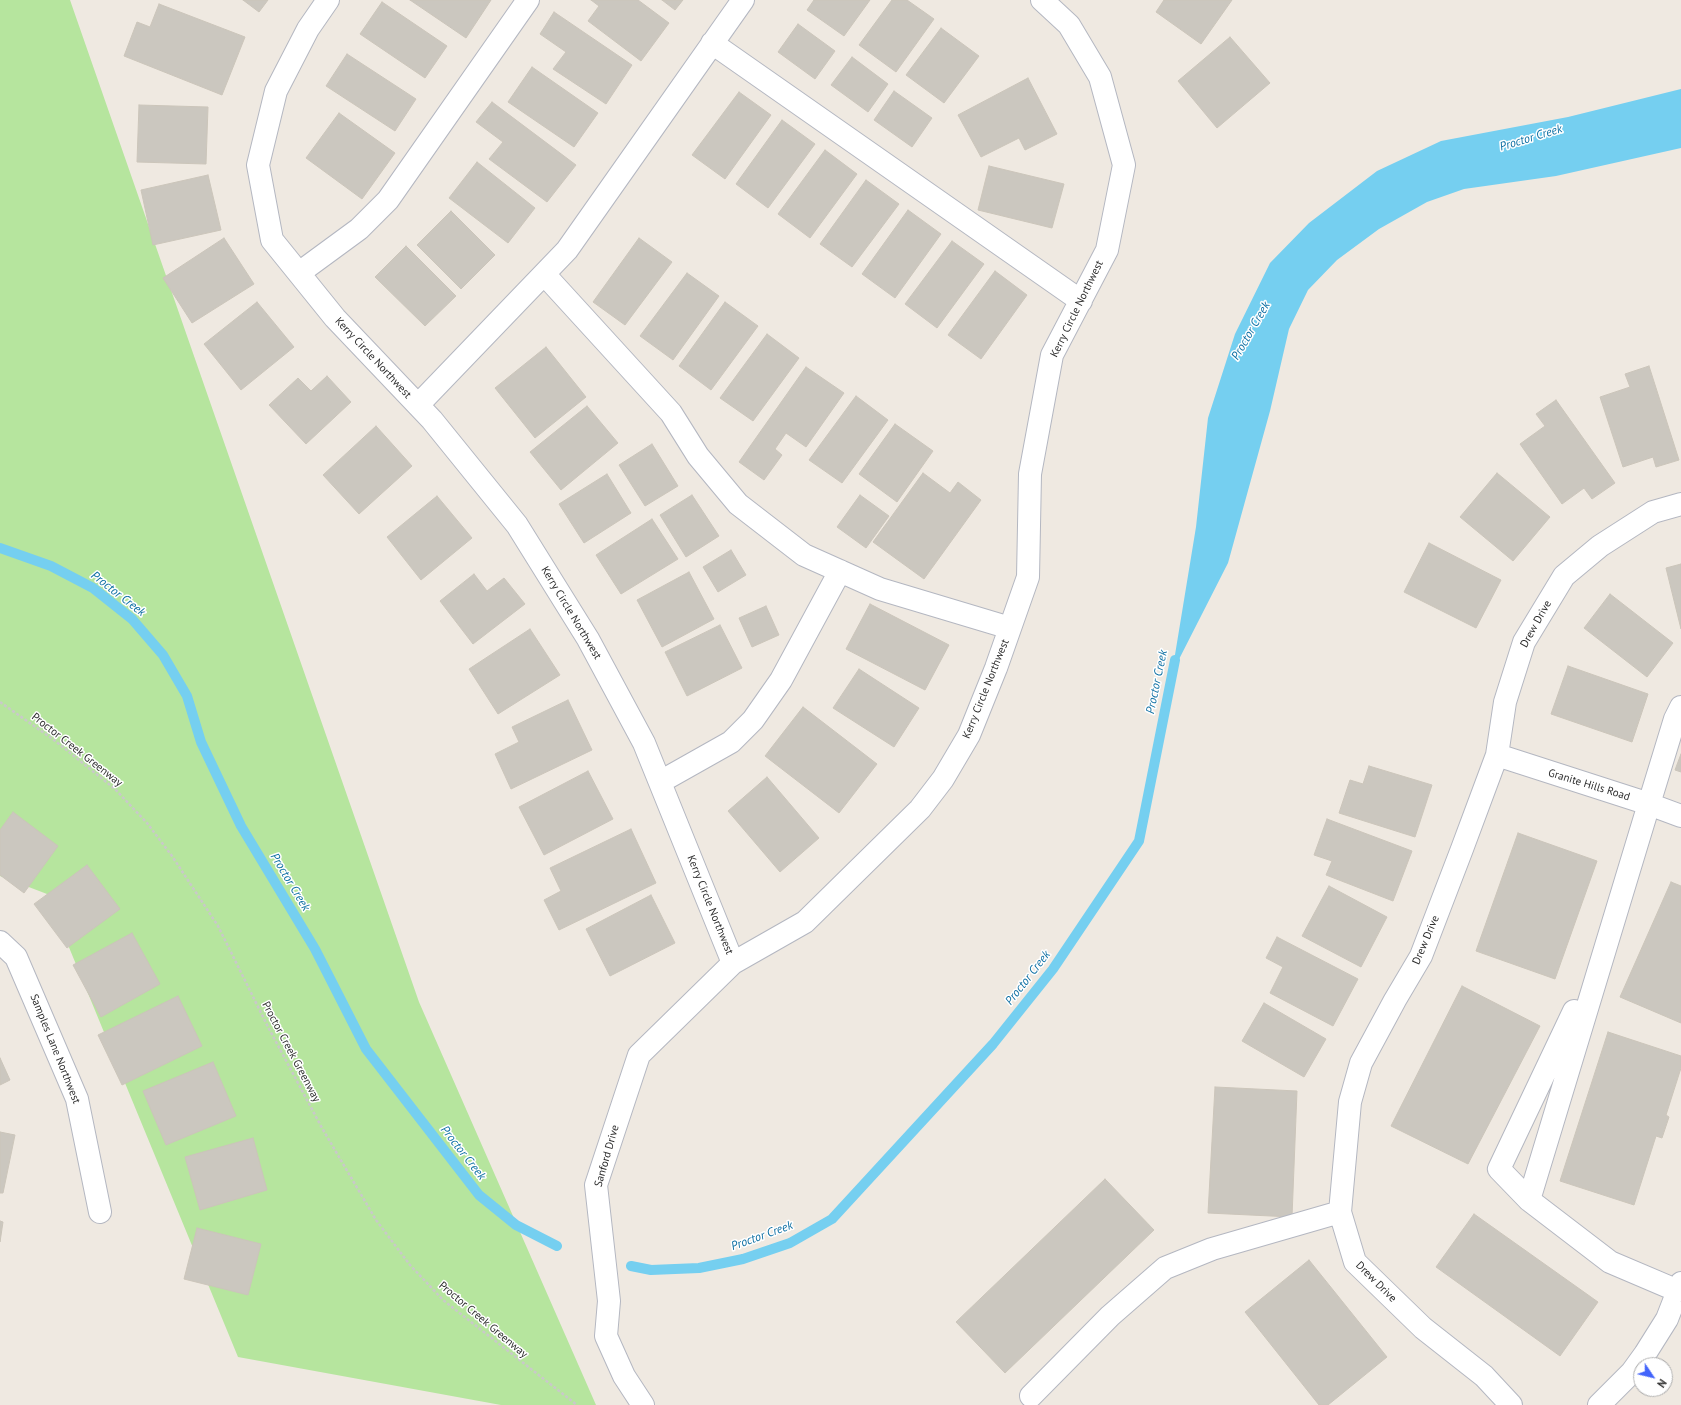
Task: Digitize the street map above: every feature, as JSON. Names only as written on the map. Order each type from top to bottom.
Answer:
[{"type":"street","name":"Kerry Circle Northwest","points":[[328,0],[308,29],[276,90],[258,165],[272,240],[335,318],[418,405],[517,525],[588,639],[644,743],[733,963],[805,922],[920,809],[943,779],[969,735],[996,668],[1028,577],[1030,474],[1052,355],[1107,250],[1124,165],[1100,77],[1069,25],[1042,0]]},
{"type":"street","points":[[299,273],[359,229],[388,200],[528,0]]},
{"type":"street","points":[[418,405],[567,250],[743,0]]},
{"type":"street","points":[[712,43],[1081,301]]},
{"type":"street","points":[[544,274],[671,413],[698,456],[738,504],[804,555],[880,589],[1010,628]]},
{"type":"street","name":"Drew Drive","points":[[1511,1405],[1484,1376],[1423,1328],[1355,1262],[1340,1212],[1350,1102],[1361,1063],[1421,956],[1497,755],[1505,702],[1524,642],[1564,576],[1600,546],[1653,512],[1681,504]]},
{"type":"street","points":[[660,782],[731,742],[753,720],[781,680],[840,571]]},
{"type":"street","points":[[1529,1200],[1675,719],[1681,707]]},
{"type":"street","name":"Granite Hills Road","points":[[1497,755],[1649,804],[1681,816]]},
{"type":"street","name":"Samples Lane Northwest","points":[[0,942],[16,956],[77,1099],[100,1212]]},
{"type":"street","points":[[1599,1405],[1632,1372],[1646,1354],[1667,1319],[1679,1287],[1610,1262],[1529,1200],[1499,1169],[1606,944]]},
{"type":"street","name":"Sanford Drive","points":[[643,1405],[624,1376],[606,1336],[609,1301],[596,1185],[639,1055],[733,963]]},
{"type":"street","points":[[1031,1396],[1110,1316],[1165,1268],[1212,1249],[1340,1212]]},
{"type":"path","name":"Proctor Creek Greenway","points":[[0,702],[54,740],[115,789],[147,823],[172,856],[218,926],[267,1025],[322,1128],[376,1220],[410,1265],[443,1300],[577,1405]]},
{"type":"green space","points":[[0,0],[70,0],[419,1002],[596,1405],[501,1405],[238,1357],[47,894],[0,876]]},
{"type":"water","points":[[1681,89],[1681,148],[1556,176],[1464,189],[1427,202],[1379,229],[1337,260],[1308,290],[1289,329],[1270,411],[1228,563],[1172,673],[1196,527],[1208,418],[1235,334],[1270,263],[1309,223],[1377,171],[1441,141],[1568,117]]},
{"type":"building","points":[[243,0],[268,0],[259,12]]},
{"type":"building","points":[[410,0],[491,0],[466,38]]},
{"type":"building","points":[[591,0],[638,0],[669,23],[641,61],[588,21],[599,6]]},
{"type":"building","points":[[662,0],[683,0],[675,10]]},
{"type":"building","points":[[814,0],[870,0],[844,36],[807,10]]},
{"type":"building","points":[[892,0],[907,0],[934,19],[896,72],[859,45]]},
{"type":"building","points":[[1164,0],[1232,0],[1201,44],[1156,12]]},
{"type":"building","points":[[382,2],[447,46],[425,78],[360,34]]},
{"type":"building","points":[[159,4],[245,37],[222,95],[124,56],[137,22],[150,27]]},
{"type":"building","points":[[554,12],[632,65],[606,104],[553,69],[566,52],[540,34]]},
{"type":"building","points":[[798,24],[835,51],[815,79],[778,52]]},
{"type":"building","points":[[941,28],[979,56],[944,103],[906,75]]},
{"type":"building","points":[[1230,37],[1270,83],[1217,128],[1178,81]]},
{"type":"building","points":[[347,54],[416,99],[395,131],[326,86]]},
{"type":"building","points":[[852,57],[888,84],[868,112],[831,85]]},
{"type":"building","points":[[532,67],[598,113],[574,147],[508,102]]},
{"type":"building","points":[[1028,78],[1057,134],[1025,150],[1019,138],[981,157],[958,115]]},
{"type":"building","points":[[894,91],[932,118],[912,147],[874,120]]},
{"type":"building","points":[[739,92],[771,115],[725,179],[692,155]]},
{"type":"building","points":[[492,102],[576,165],[547,202],[489,159],[503,142],[476,122]]},
{"type":"building","points":[[139,105],[208,107],[206,164],[137,162]]},
{"type":"building","points":[[339,113],[395,153],[362,199],[306,158]]},
{"type":"building","points":[[782,120],[815,144],[768,208],[736,184]]},
{"type":"building","points":[[825,150],[857,174],[810,238],[778,214]]},
{"type":"building","points":[[477,162],[535,208],[508,243],[449,198]]},
{"type":"building","points":[[989,166],[1064,184],[1052,228],[978,210]]},
{"type":"building","points":[[208,175],[221,230],[153,245],[141,190]]},
{"type":"building","points":[[866,180],[899,204],[852,267],[820,244]]},
{"type":"building","points":[[908,210],[941,234],[895,298],[862,274]]},
{"type":"building","points":[[451,211],[495,255],[461,289],[417,245]]},
{"type":"building","points":[[224,238],[254,284],[192,323],[163,278]]},
{"type":"building","points":[[639,238],[672,262],[625,325],[593,302]]},
{"type":"building","points":[[952,241],[984,264],[937,328],[905,304]]},
{"type":"building","points":[[406,246],[456,296],[425,326],[375,277]]},
{"type":"building","points":[[995,271],[1027,295],[981,359],[948,335]]},
{"type":"building","points":[[687,273],[719,296],[673,360],[640,336]]},
{"type":"building","points":[[257,302],[294,347],[241,390],[204,344]]},
{"type":"building","points":[[725,302],[758,326],[711,390],[679,366]]},
{"type":"building","points":[[767,334],[799,358],[753,421],[720,398]]},
{"type":"building","points":[[546,347],[586,397],[535,438],[495,388]]},
{"type":"building","points":[[1649,366],[1679,460],[1656,467],[1653,457],[1623,467],[1600,397],[1630,387],[1625,374]]},
{"type":"building","points":[[806,367],[844,393],[806,447],[786,433],[775,449],[782,455],[764,480],[739,462]]},
{"type":"building","points":[[327,376],[351,402],[306,444],[269,405],[298,378],[311,391]]},
{"type":"building","points":[[856,396],[888,420],[842,483],[809,460]]},
{"type":"building","points":[[1556,400],[1615,483],[1592,499],[1584,488],[1562,504],[1520,444],[1545,426],[1536,414]]},
{"type":"building","points":[[587,406],[618,443],[561,490],[530,452]]},
{"type":"building","points":[[895,424],[933,451],[897,502],[859,474]]},
{"type":"building","points":[[376,426],[412,466],[359,514],[323,475]]},
{"type":"building","points":[[652,444],[678,486],[645,506],[619,465]]},
{"type":"building","points":[[923,473],[950,493],[958,482],[981,500],[924,579],[873,542]]},
{"type":"building","points":[[1497,473],[1550,517],[1513,561],[1460,517]]},
{"type":"building","points":[[607,474],[631,513],[584,543],[559,504]]},
{"type":"building","points":[[692,495],[719,536],[686,557],[660,515]]},
{"type":"building","points":[[860,495],[889,516],[866,548],[837,527]]},
{"type":"building","points":[[437,496],[472,538],[421,580],[387,537]]},
{"type":"building","points":[[652,519],[678,559],[621,594],[596,555]]},
{"type":"building","points":[[1429,543],[1501,580],[1476,628],[1404,592]]},
{"type":"building","points":[[731,550],[746,575],[718,592],[703,567]]},
{"type":"building","points":[[1681,564],[1681,629],[1666,568]]},
{"type":"building","points":[[689,572],[714,619],[662,647],[637,600]]},
{"type":"building","points":[[474,574],[487,591],[504,578],[525,604],[473,644],[440,601]]},
{"type":"building","points":[[1610,594],[1673,643],[1647,677],[1584,628]]},
{"type":"building","points":[[870,604],[949,645],[925,690],[846,649]]},
{"type":"building","points":[[766,606],[779,635],[752,647],[739,618]]},
{"type":"building","points":[[720,625],[742,668],[687,696],[665,652]]},
{"type":"building","points":[[530,629],[560,675],[498,714],[469,669]]},
{"type":"building","points":[[1568,666],[1648,694],[1632,742],[1551,714]]},
{"type":"building","points":[[859,669],[919,708],[894,747],[833,708]]},
{"type":"building","points":[[568,700],[592,750],[511,789],[495,754],[519,742],[512,727]]},
{"type":"building","points":[[803,707],[877,764],[839,813],[765,756]]},
{"type":"building","points":[[1681,754],[1681,772],[1675,770]]},
{"type":"building","points":[[1369,766],[1432,785],[1415,837],[1339,813],[1350,780],[1363,784]]},
{"type":"building","points":[[588,771],[613,819],[544,855],[519,807]]},
{"type":"building","points":[[767,777],[819,838],[780,872],[728,811]]},
{"type":"building","points":[[13,812],[58,846],[24,893],[0,875],[0,830]]},
{"type":"building","points":[[1327,819],[1412,851],[1393,901],[1326,875],[1332,861],[1314,855]]},
{"type":"building","points":[[631,829],[656,883],[559,930],[544,900],[561,891],[550,868]]},
{"type":"building","points":[[1518,833],[1597,861],[1555,979],[1476,951]]},
{"type":"building","points":[[87,865],[120,909],[67,948],[34,904]]},
{"type":"building","points":[[1671,882],[1681,886],[1681,1023],[1620,997]]},
{"type":"building","points":[[1329,886],[1387,917],[1361,967],[1302,936]]},
{"type":"building","points":[[651,895],[675,943],[610,976],[586,929]]},
{"type":"building","points":[[132,933],[160,984],[101,1017],[73,965]]},
{"type":"building","points":[[1277,937],[1358,979],[1333,1026],[1270,993],[1283,967],[1266,958]]},
{"type":"building","points":[[1462,986],[1540,1026],[1468,1164],[1391,1126]]},
{"type":"building","points":[[178,996],[202,1046],[122,1085],[98,1035]]},
{"type":"building","points":[[1264,1003],[1326,1039],[1304,1077],[1242,1041]]},
{"type":"building","points":[[1608,1032],[1681,1056],[1681,1068],[1666,1115],[1669,1117],[1662,1138],[1656,1136],[1634,1205],[1560,1181]]},
{"type":"building","points":[[0,1058],[10,1080],[0,1085]]},
{"type":"building","points":[[213,1062],[236,1116],[166,1145],[143,1091]]},
{"type":"building","points":[[1215,1087],[1297,1091],[1292,1217],[1208,1213]]},
{"type":"building","points":[[0,1132],[15,1135],[3,1193],[0,1193]]},
{"type":"building","points":[[253,1138],[267,1190],[200,1210],[185,1157]]},
{"type":"building","points":[[1105,1179],[1154,1230],[1005,1373],[956,1322]]},
{"type":"building","points":[[1474,1214],[1598,1302],[1560,1356],[1436,1267]]},
{"type":"building","points":[[0,1221],[3,1222],[0,1242]]},
{"type":"building","points":[[197,1228],[261,1244],[248,1295],[184,1279]]},
{"type":"building","points":[[1309,1260],[1387,1357],[1328,1405],[1319,1405],[1245,1312]]},
{"type":"waterway","name":"Proctor Creek","points":[[0,548],[51,566],[93,588],[132,619],[163,655],[187,696],[201,742],[241,826],[315,949],[366,1049],[479,1195],[516,1225],[557,1246]]},
{"type":"waterway","name":"Proctor Creek","points":[[631,1266],[651,1270],[699,1268],[743,1259],[790,1243],[832,1219],[993,1044],[1053,969],[1139,841],[1175,660]]}]
